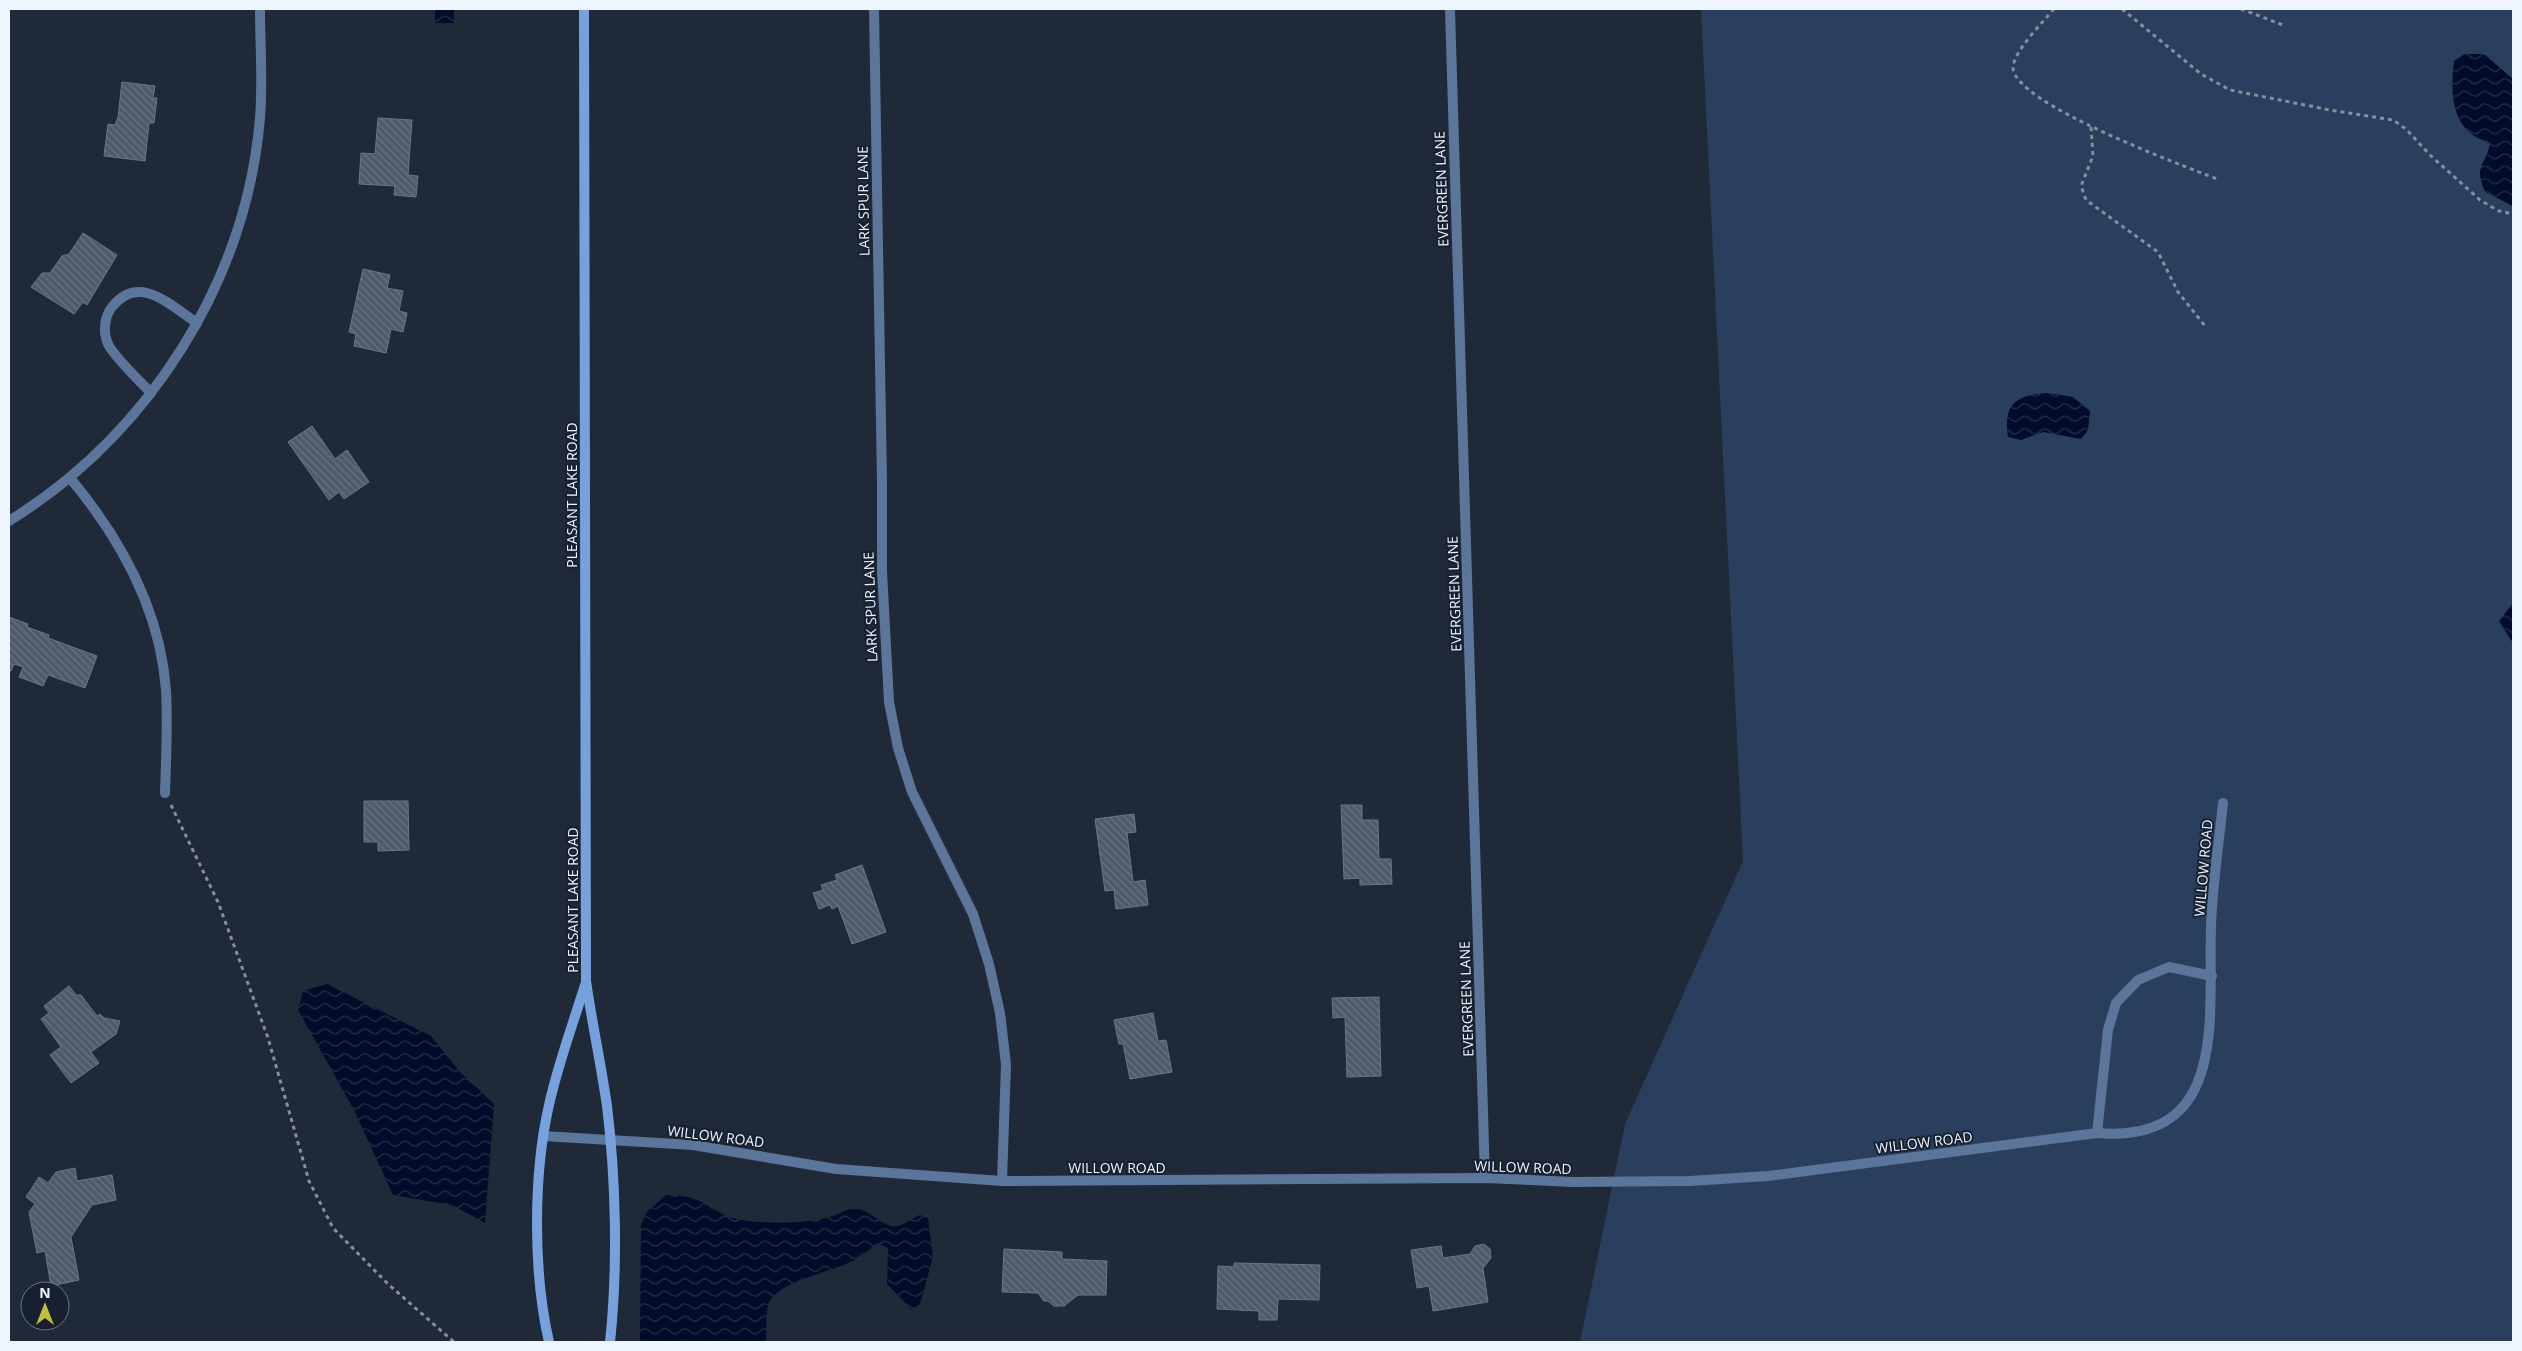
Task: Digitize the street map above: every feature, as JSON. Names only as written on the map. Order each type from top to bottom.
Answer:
[{"type":"street","points":[[9,521],[70,478],[102,449],[151,393],[168,370],[197,323],[218,281],[237,229],[251,175],[260,120],[260,9]]},
{"type":"street","name":"PLEASANT LAKE ROAD","points":[[584,9],[586,981],[607,1105],[610,1141],[614,1264],[610,1342]]},
{"type":"street","name":"LARK SPUR LANE","points":[[874,9],[882,571],[889,702],[898,748],[912,792],[973,914],[990,964],[1000,1013],[1006,1064],[1002,1181]]},
{"type":"street","name":"EVERGREEN LANE","points":[[1450,9],[1485,1178]]},
{"type":"street","points":[[151,393],[108,346],[104,332],[108,312],[121,296],[132,291],[142,292],[168,304],[197,323]]},
{"type":"street","points":[[70,478],[110,530],[132,568],[148,608],[159,647],[166,689],[165,793]]},
{"type":"street","name":"WILLOW ROAD","points":[[543,1136],[693,1145],[836,1169],[1002,1181],[1485,1178],[1573,1182],[1690,1181],[1758,1176],[2097,1133],[2135,1132],[2158,1124],[2179,1112],[2191,1097],[2202,1077],[2206,1053],[2212,976],[2211,928],[2222,803]]},
{"type":"street","points":[[2097,1133],[2108,1030],[2116,1003],[2138,980],[2169,967],[2212,976]]},
{"type":"street","name":"PLEASANT LAKE ROAD","points":[[549,1342],[542,1312],[539,1267],[538,1201],[543,1136],[549,1104],[586,981]]},
{"type":"path","points":[[2054,9],[2016,54],[2013,66],[2015,76],[2027,88],[2091,126],[2217,179]]},
{"type":"path","points":[[2122,9],[2200,74],[2230,90],[2330,110],[2393,120],[2406,129],[2430,155],[2480,200],[2499,211],[2513,214]]},
{"type":"path","points":[[2241,9],[2283,25]]},
{"type":"path","points":[[2091,126],[2093,156],[2081,186],[2086,200],[2158,252],[2178,292],[2206,326]]},
{"type":"path","points":[[165,793],[218,902],[268,1038],[309,1181],[333,1228],[388,1284],[454,1342]]},
{"type":"shaded area","points":[[1701,9],[2513,9],[2513,1342],[1580,1342],[1625,1124],[1743,861]]},
{"type":"water","points":[[435,9],[454,9],[454,23],[435,23]]},
{"type":"water","points":[[2464,54],[2484,54],[2513,79],[2513,206],[2485,192],[2480,171],[2490,144],[2465,128],[2456,111],[2452,81],[2454,61]]},
{"type":"water","points":[[2048,393],[2073,397],[2090,411],[2088,430],[2081,439],[2043,432],[2021,440],[2008,437],[2008,416],[2014,403],[2028,396]]},
{"type":"water","points":[[2513,603],[2513,643],[2499,621]]},
{"type":"water","points":[[327,984],[431,1036],[459,1071],[494,1104],[485,1223],[452,1205],[393,1195],[354,1110],[298,1010],[303,991]]},
{"type":"water","points":[[666,1195],[682,1196],[703,1202],[735,1219],[752,1221],[786,1223],[809,1221],[830,1217],[854,1209],[863,1210],[884,1223],[894,1226],[899,1226],[920,1215],[928,1218],[933,1257],[920,1304],[912,1310],[887,1284],[888,1248],[877,1243],[859,1258],[796,1282],[775,1295],[768,1307],[766,1342],[640,1342],[641,1225],[647,1212]]},
{"type":"building","points":[[122,82],[155,86],[153,98],[157,98],[154,123],[149,123],[145,161],[104,156],[108,124],[115,125],[118,117]]},
{"type":"building","points":[[378,118],[412,120],[408,175],[418,176],[416,197],[394,195],[395,186],[359,184],[361,153],[375,154]]},
{"type":"building","points":[[83,233],[117,255],[87,305],[83,302],[74,314],[31,287],[42,273],[50,273],[62,256],[69,254]]},
{"type":"building","points":[[363,269],[390,275],[387,288],[403,291],[399,311],[407,313],[403,332],[391,329],[386,353],[354,346],[356,334],[349,332]]},
{"type":"building","points":[[312,426],[335,459],[347,450],[369,482],[344,499],[339,492],[329,500],[288,442]]},
{"type":"building","points":[[9,617],[28,624],[27,627],[49,635],[48,638],[97,656],[85,688],[48,675],[43,686],[19,677],[23,667],[14,664],[11,671],[9,671]]},
{"type":"building","points":[[364,801],[408,801],[409,850],[378,851],[378,842],[364,842]]},
{"type":"building","points":[[1341,805],[1362,805],[1362,820],[1378,820],[1379,859],[1391,859],[1392,884],[1360,885],[1360,878],[1344,879]]},
{"type":"building","points":[[1134,814],[1136,832],[1127,833],[1133,882],[1145,880],[1148,905],[1116,909],[1114,890],[1105,891],[1095,819]]},
{"type":"building","points":[[862,865],[886,932],[852,944],[838,906],[832,909],[830,905],[819,909],[813,893],[823,890],[821,885],[837,880],[835,875]]},
{"type":"building","points":[[69,986],[76,995],[81,995],[97,1016],[100,1014],[104,1018],[120,1021],[116,1034],[91,1052],[99,1063],[71,1083],[50,1055],[61,1047],[41,1019],[49,1013],[44,1006]]},
{"type":"building","points":[[1379,997],[1381,1076],[1347,1077],[1345,1017],[1333,1018],[1332,998]]},
{"type":"building","points":[[1153,1013],[1158,1041],[1166,1040],[1172,1072],[1130,1079],[1123,1044],[1119,1044],[1114,1020]]},
{"type":"building","points":[[75,1168],[77,1181],[112,1175],[116,1200],[92,1205],[71,1237],[79,1280],[70,1282],[50,1281],[45,1251],[37,1253],[29,1212],[35,1204],[26,1197],[39,1177],[48,1183],[56,1172]]},
{"type":"building","points":[[1484,1244],[1490,1249],[1491,1258],[1483,1268],[1488,1302],[1433,1311],[1429,1286],[1417,1288],[1411,1250],[1441,1246],[1443,1258],[1470,1254],[1475,1246]]},
{"type":"building","points":[[1004,1249],[1062,1252],[1062,1259],[1107,1261],[1106,1295],[1078,1295],[1064,1306],[1054,1306],[1048,1301],[1044,1301],[1038,1293],[1002,1292]]},
{"type":"building","points":[[1234,1263],[1320,1265],[1319,1300],[1278,1299],[1277,1320],[1259,1320],[1259,1311],[1217,1309],[1218,1266],[1234,1267]]}]
